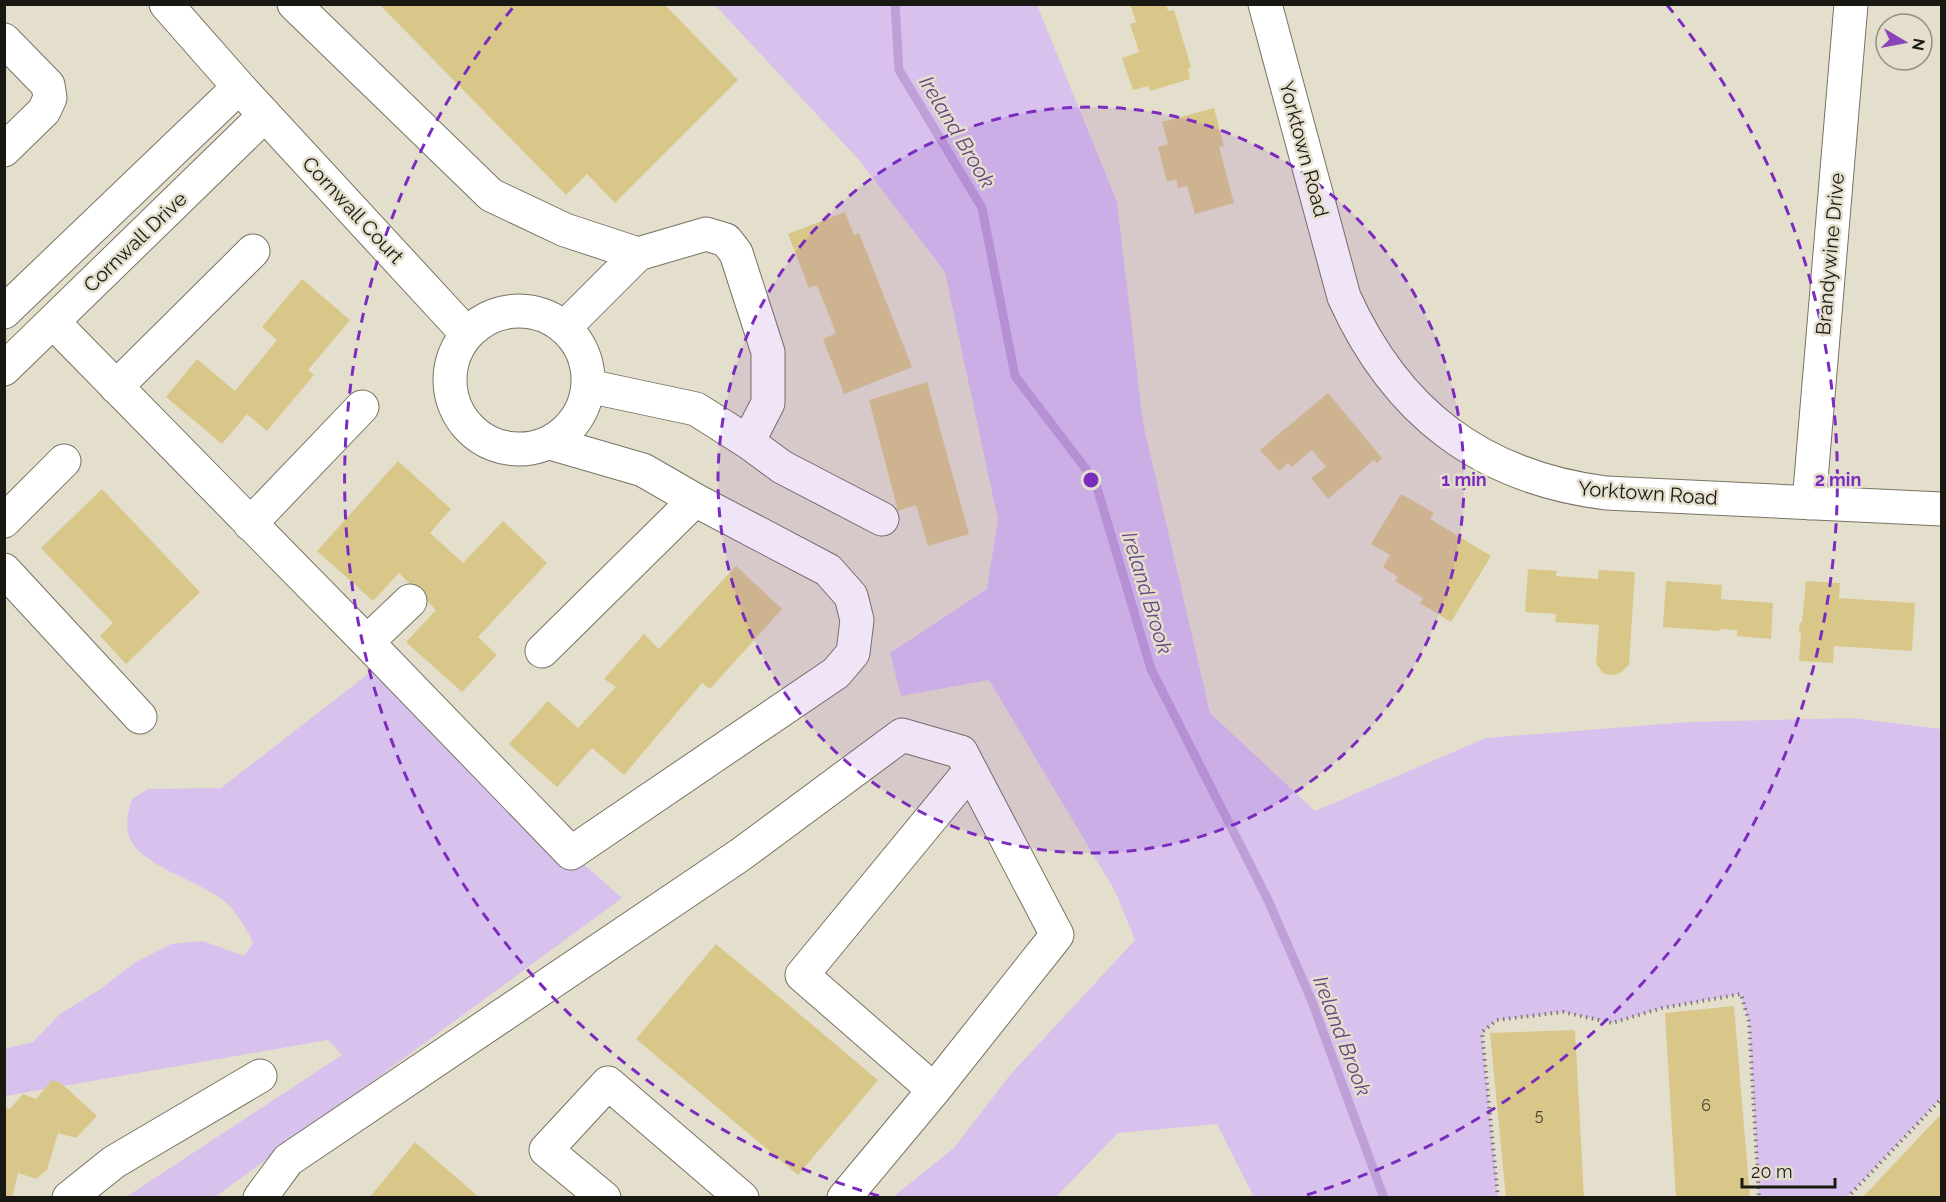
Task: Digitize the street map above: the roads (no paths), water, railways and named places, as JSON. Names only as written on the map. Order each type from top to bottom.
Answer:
[{"type":"street","points":[[294,4],[491,195],[565,230],[638,254]]},
{"type":"street","name":"Yorktown Road","points":[[1265,4],[1344,297],[1373,354],[1414,404],[1438,425],[1491,460],[1521,473],[1552,483],[1606,493],[1941,509]]},
{"type":"street","name":"Brandywine Drive","points":[[1809,503],[1851,4]]},
{"type":"street","name":"Cornwall Court","points":[[167,5],[239,87],[466,333]]},
{"type":"street","points":[[4,40],[48,85],[50,98],[44,111],[4,150]]},
{"type":"street","name":"Cornwall Drive","points":[[4,312],[239,87]]},
{"type":"street","name":"Cornwall Drive","points":[[4,369],[265,115]]},
{"type":"street","points":[[565,327],[638,254],[706,234],[726,240],[736,253],[768,352],[768,403],[748,442]]},
{"type":"street","points":[[116,387],[253,251]]},
{"type":"street","points":[[525,310],[546,316],[565,327],[579,344],[587,364],[588,386],[582,409],[569,429],[550,443],[527,450],[503,448],[480,439],[463,423],[452,402],[449,378],[453,354],[466,333],[483,320],[504,311],[525,310]]},
{"type":"street","points":[[53,322],[571,853],[836,673],[853,653],[857,620],[851,596],[828,570],[643,470],[550,443]]},
{"type":"street","points":[[588,386],[696,409],[782,467],[882,519]]},
{"type":"street","points":[[250,524],[362,407]]},
{"type":"street","points":[[4,521],[64,461]]},
{"type":"street","points":[[542,651],[695,500]]},
{"type":"street","points":[[4,570],[140,717]]},
{"type":"street","points":[[367,642],[410,601]]},
{"type":"street","points":[[260,1197],[288,1160],[740,855],[902,735],[961,752],[1057,935],[934,1090],[844,1197]]},
{"type":"street","points":[[934,1090],[802,975],[970,771]]},
{"type":"street","points":[[69,1197],[114,1162],[260,1076]]},
{"type":"street","points":[[603,1197],[546,1150],[608,1083],[742,1197]]},
{"type":"waterway","name":"Ireland Brook","points":[[895,4],[899,70],[982,208],[1015,376],[1095,481],[1151,669],[1269,902],[1311,999],[1384,1198]]}]
